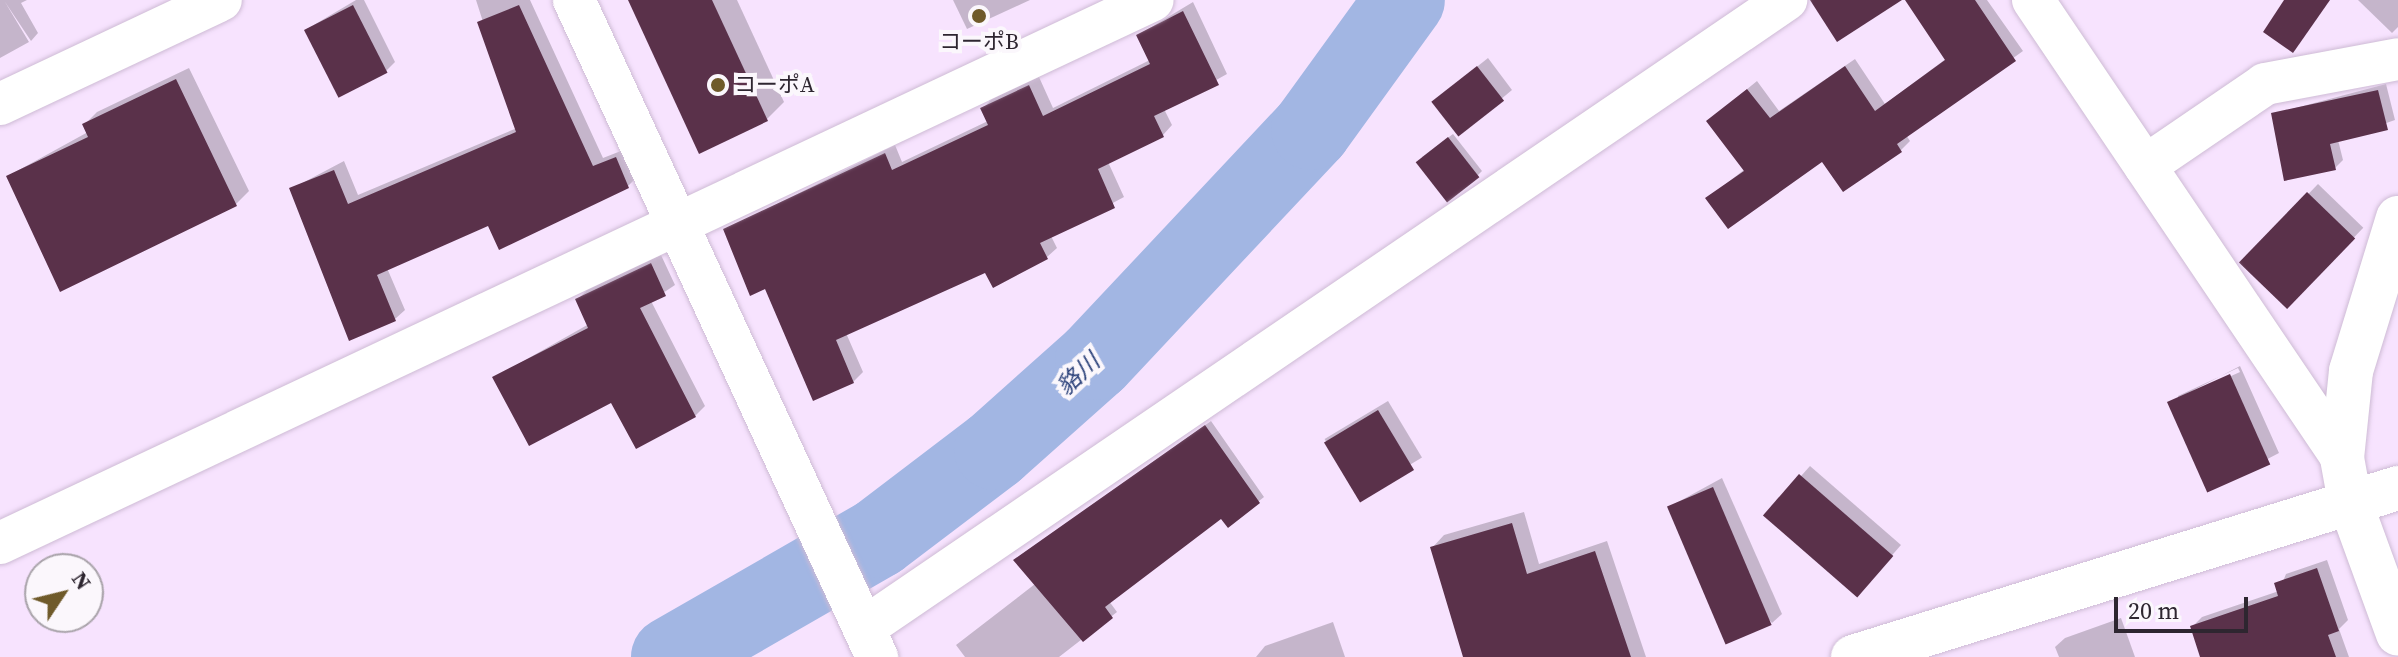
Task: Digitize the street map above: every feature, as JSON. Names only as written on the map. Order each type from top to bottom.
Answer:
[{"type":"street","points":[[0,104],[221,0]]},
{"type":"street","points":[[574,0],[865,630],[1786,0]]},
{"type":"street","points":[[0,543],[675,222],[1153,0]]},
{"type":"street","points":[[2033,0],[2342,458]]},
{"type":"street","points":[[2145,166],[2265,84],[2398,59]]},
{"type":"street","points":[[2398,218],[2351,371],[2342,458],[2350,502],[2398,634]]},
{"type":"street","points":[[1853,657],[2398,488]]},
{"type":"building","name":"コーポA","points":[[628,0],[712,0],[768,121],[699,154]]},
{"type":"building","points":[[1810,0],[1902,0],[1837,42]]},
{"type":"building","points":[[1905,0],[1975,0],[2016,61],[1897,144],[1902,152],[1843,192],[1822,162],[1728,229],[1705,198],[1744,171],[1706,121],[1747,89],[1770,118],[1845,66],[1875,111],[1945,60]]},
{"type":"building","points":[[2284,0],[2330,0],[2293,53],[2263,32]]},
{"type":"building","points":[[353,5],[388,73],[338,98],[304,30]]},
{"type":"building","points":[[519,5],[593,166],[616,157],[629,188],[499,250],[488,226],[377,275],[396,321],[349,341],[289,188],[334,170],[348,204],[516,132],[477,22]]},
{"type":"building","points":[[1183,11],[1219,85],[1154,116],[1164,137],[1098,169],[1115,208],[1040,243],[1048,259],[993,288],[985,273],[836,340],[854,383],[813,401],[765,289],[750,296],[723,229],[885,153],[892,170],[988,125],[980,108],[1029,85],[1043,116],[1150,64],[1136,35]]},
{"type":"building","points":[[1477,66],[1504,101],[1458,136],[1431,102]]},
{"type":"building","points":[[176,79],[237,206],[60,292],[6,176],[88,137],[82,124]]},
{"type":"building","points":[[2378,90],[2388,130],[2330,144],[2336,170],[2284,181],[2271,113]]},
{"type":"building","points":[[1448,137],[1479,177],[1447,202],[1416,162]]},
{"type":"building","points":[[2307,192],[2355,239],[2287,309],[2239,262]]},
{"type":"building","points":[[651,263],[666,296],[640,308],[696,417],[636,449],[611,403],[529,446],[492,377],[588,328],[575,299]]},
{"type":"building","points":[[2230,374],[2270,464],[2207,493],[2167,402]]},
{"type":"building","points":[[1378,410],[1414,470],[1360,502],[1324,442]]},
{"type":"building","points":[[1205,425],[1260,503],[1228,528],[1221,519],[1105,607],[1113,618],[1083,642],[1013,560]]},
{"type":"building","points":[[1799,474],[1893,556],[1857,598],[1763,516]]},
{"type":"building","points":[[1713,487],[1772,625],[1726,645],[1667,507]]},
{"type":"building","points":[[1512,523],[1527,574],[1595,551],[1631,657],[1463,657],[1430,547]]},
{"type":"building","points":[[2317,568],[2339,631],[2328,635],[2336,657],[2200,657],[2190,626],[2278,596],[2274,583]]},
{"type":"waterway","name":"貉川","points":[[671,657],[878,538],[994,450],[1095,360],[1311,130],[1405,0]]},
{"type":"place","name":"コーポB","points":[[979,16]]},
{"type":"place","name":"コーポA","points":[[718,85]]}]
